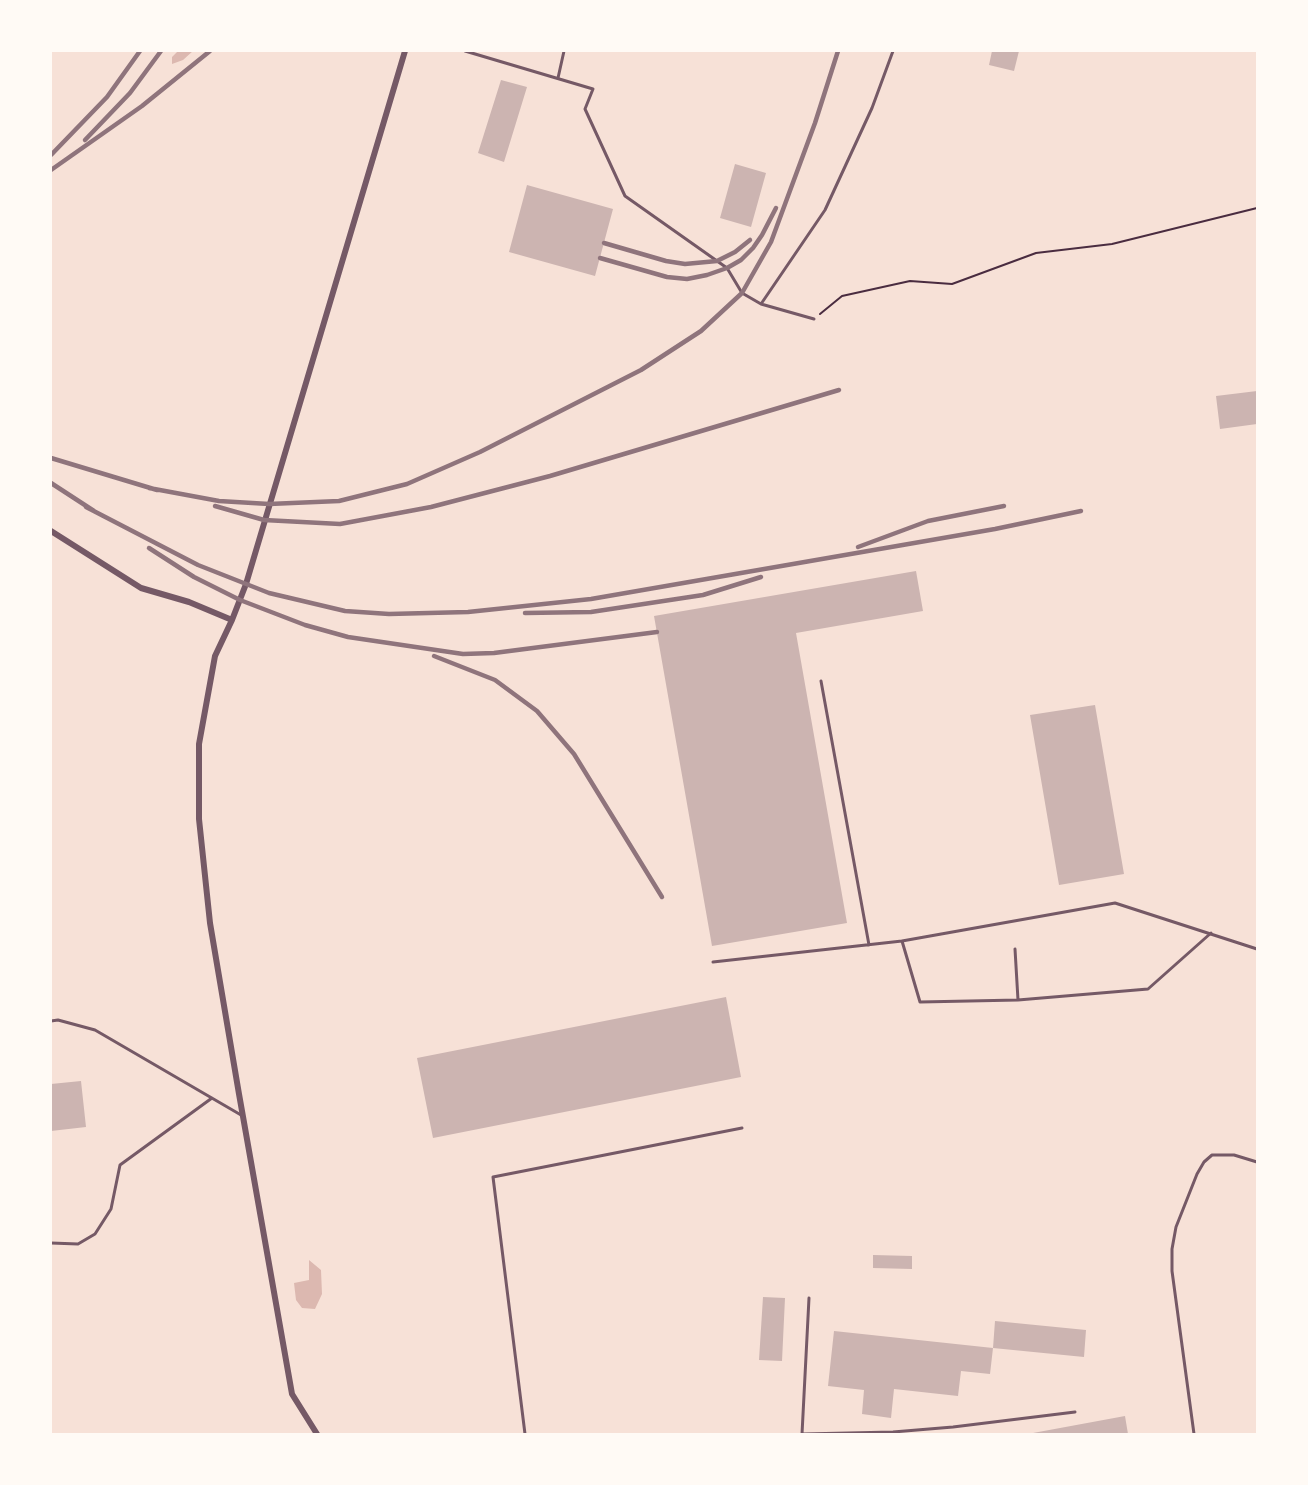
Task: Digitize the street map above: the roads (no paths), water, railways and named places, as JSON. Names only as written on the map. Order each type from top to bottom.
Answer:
[{"type":"street","points":[[317,1434],[292,1394],[243,1116],[210,923],[200,819],[199,744],[215,656],[246,584],[405,51]]},
{"type":"street","points":[[51,531],[141,588],[189,602],[232,620]]},
{"type":"lane","points":[[465,51],[593,89],[585,109],[625,195],[727,268],[742,293],[761,304],[814,319]]},
{"type":"lane","points":[[558,78],[564,51]]},
{"type":"lane","points":[[761,304],[825,210],[872,108],[893,51]]},
{"type":"lane","points":[[821,681],[869,945]]},
{"type":"lane","points":[[713,962],[902,941],[1114,903],[1257,949]]},
{"type":"lane","points":[[902,941],[920,1002],[1018,1000],[1148,989],[1211,933]]},
{"type":"lane","points":[[1015,949],[1018,1000]]},
{"type":"lane","points":[[51,1021],[58,1020],[95,1030],[243,1116]]},
{"type":"lane","points":[[51,1243],[78,1244],[95,1234],[111,1209],[120,1165],[212,1098]]},
{"type":"lane","points":[[525,1434],[493,1177],[742,1128]]},
{"type":"lane","points":[[1194,1434],[1172,1271],[1172,1249],[1176,1227],[1197,1174],[1204,1162],[1212,1155],[1234,1155],[1257,1162]]},
{"type":"lane","points":[[809,1298],[802,1434],[903,1431],[1075,1412]]},
{"type":"railway","points":[[51,155],[107,97],[140,51]]},
{"type":"railway","points":[[85,140],[130,93],[161,51]]},
{"type":"railway","points":[[51,170],[142,106],[210,51]]},
{"type":"railway","points":[[149,488],[219,501],[269,504],[339,501],[407,484],[480,452],[641,370],[701,331],[742,293],[771,242],[815,123],[838,51]]},
{"type":"railway","points":[[600,258],[667,277],[687,279],[707,275],[741,260],[762,235],[776,208]]},
{"type":"railway","points":[[604,243],[666,261],[685,264],[717,261],[735,252],[750,240]]},
{"type":"railway","points":[[215,506],[264,520],[340,524],[431,507],[550,476],[839,390]]},
{"type":"railway","points":[[51,458],[157,490]]},
{"type":"railway","points":[[51,483],[94,511]]},
{"type":"railway","points":[[858,547],[928,521],[1004,506]]},
{"type":"railway","points":[[86,507],[198,565],[269,593],[345,611],[389,614],[468,612],[591,599],[995,529],[1081,511]]},
{"type":"railway","points":[[149,548],[194,577],[240,600],[305,625],[348,637],[463,654],[494,653],[657,632]]},
{"type":"railway","points":[[525,613],[591,612],[703,595],[761,577]]},
{"type":"railway","points":[[434,656],[495,680],[537,711],[574,754],[662,897]]}]
